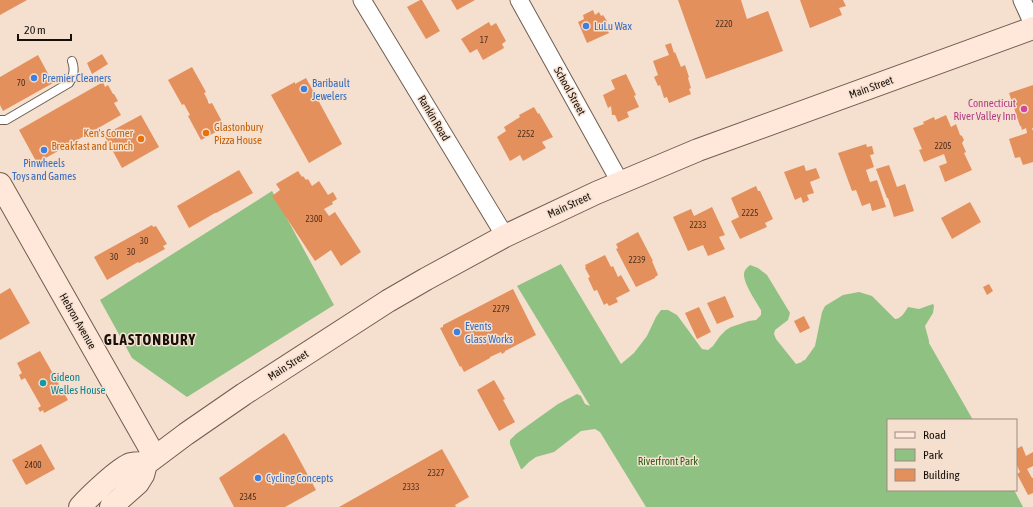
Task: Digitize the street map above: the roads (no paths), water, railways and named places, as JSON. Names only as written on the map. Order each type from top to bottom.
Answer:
[{"type":"main road","name":"Main Street","points":[[151,461],[244,394],[338,332],[426,279],[505,236],[620,182],[698,150],[1033,28]]},
{"type":"main road","name":"Hebron Avenue","points":[[0,184],[151,461]]},
{"type":"main road","points":[[80,507],[126,466],[151,461]]},
{"type":"main road","points":[[112,507],[138,483],[151,461]]},
{"type":"street","name":"Rankin Road","points":[[362,0],[505,236]]},
{"type":"street","name":"School Street","points":[[519,0],[620,182]]},
{"type":"street","points":[[1022,0],[1033,24]]},
{"type":"lane","points":[[0,120],[6,120],[69,83],[74,71],[72,61]]},
{"type":"place","name":"LuLu Wax","points":[[586,26]]},
{"type":"place","name":"Premier Cleaners","points":[[34,78]]},
{"type":"place","name":"Baribault Jewelers","points":[[304,89]]},
{"type":"place","name":"Connecticut River Valley Inn","points":[[1024,109]]},
{"type":"place","name":"Glastonbury Pizza House","points":[[206,133]]},
{"type":"place","name":"Ken's Corner Breakfast and Lunch","points":[[141,139]]},
{"type":"place","name":"Pinwheels Toys and Games","points":[[44,150]]},
{"type":"place","name":"Events Glass Works","points":[[457,332]]},
{"type":"place","name":"Gideon Welles House","points":[[43,383]]},
{"type":"place","name":"Cycling Concepts","points":[[258,478]]},
{"type":"district","name":"GLASTONBURY","points":[[150,339]]},
{"type":"park label","name":"Riverfront Park","points":[[668,461]]}]
